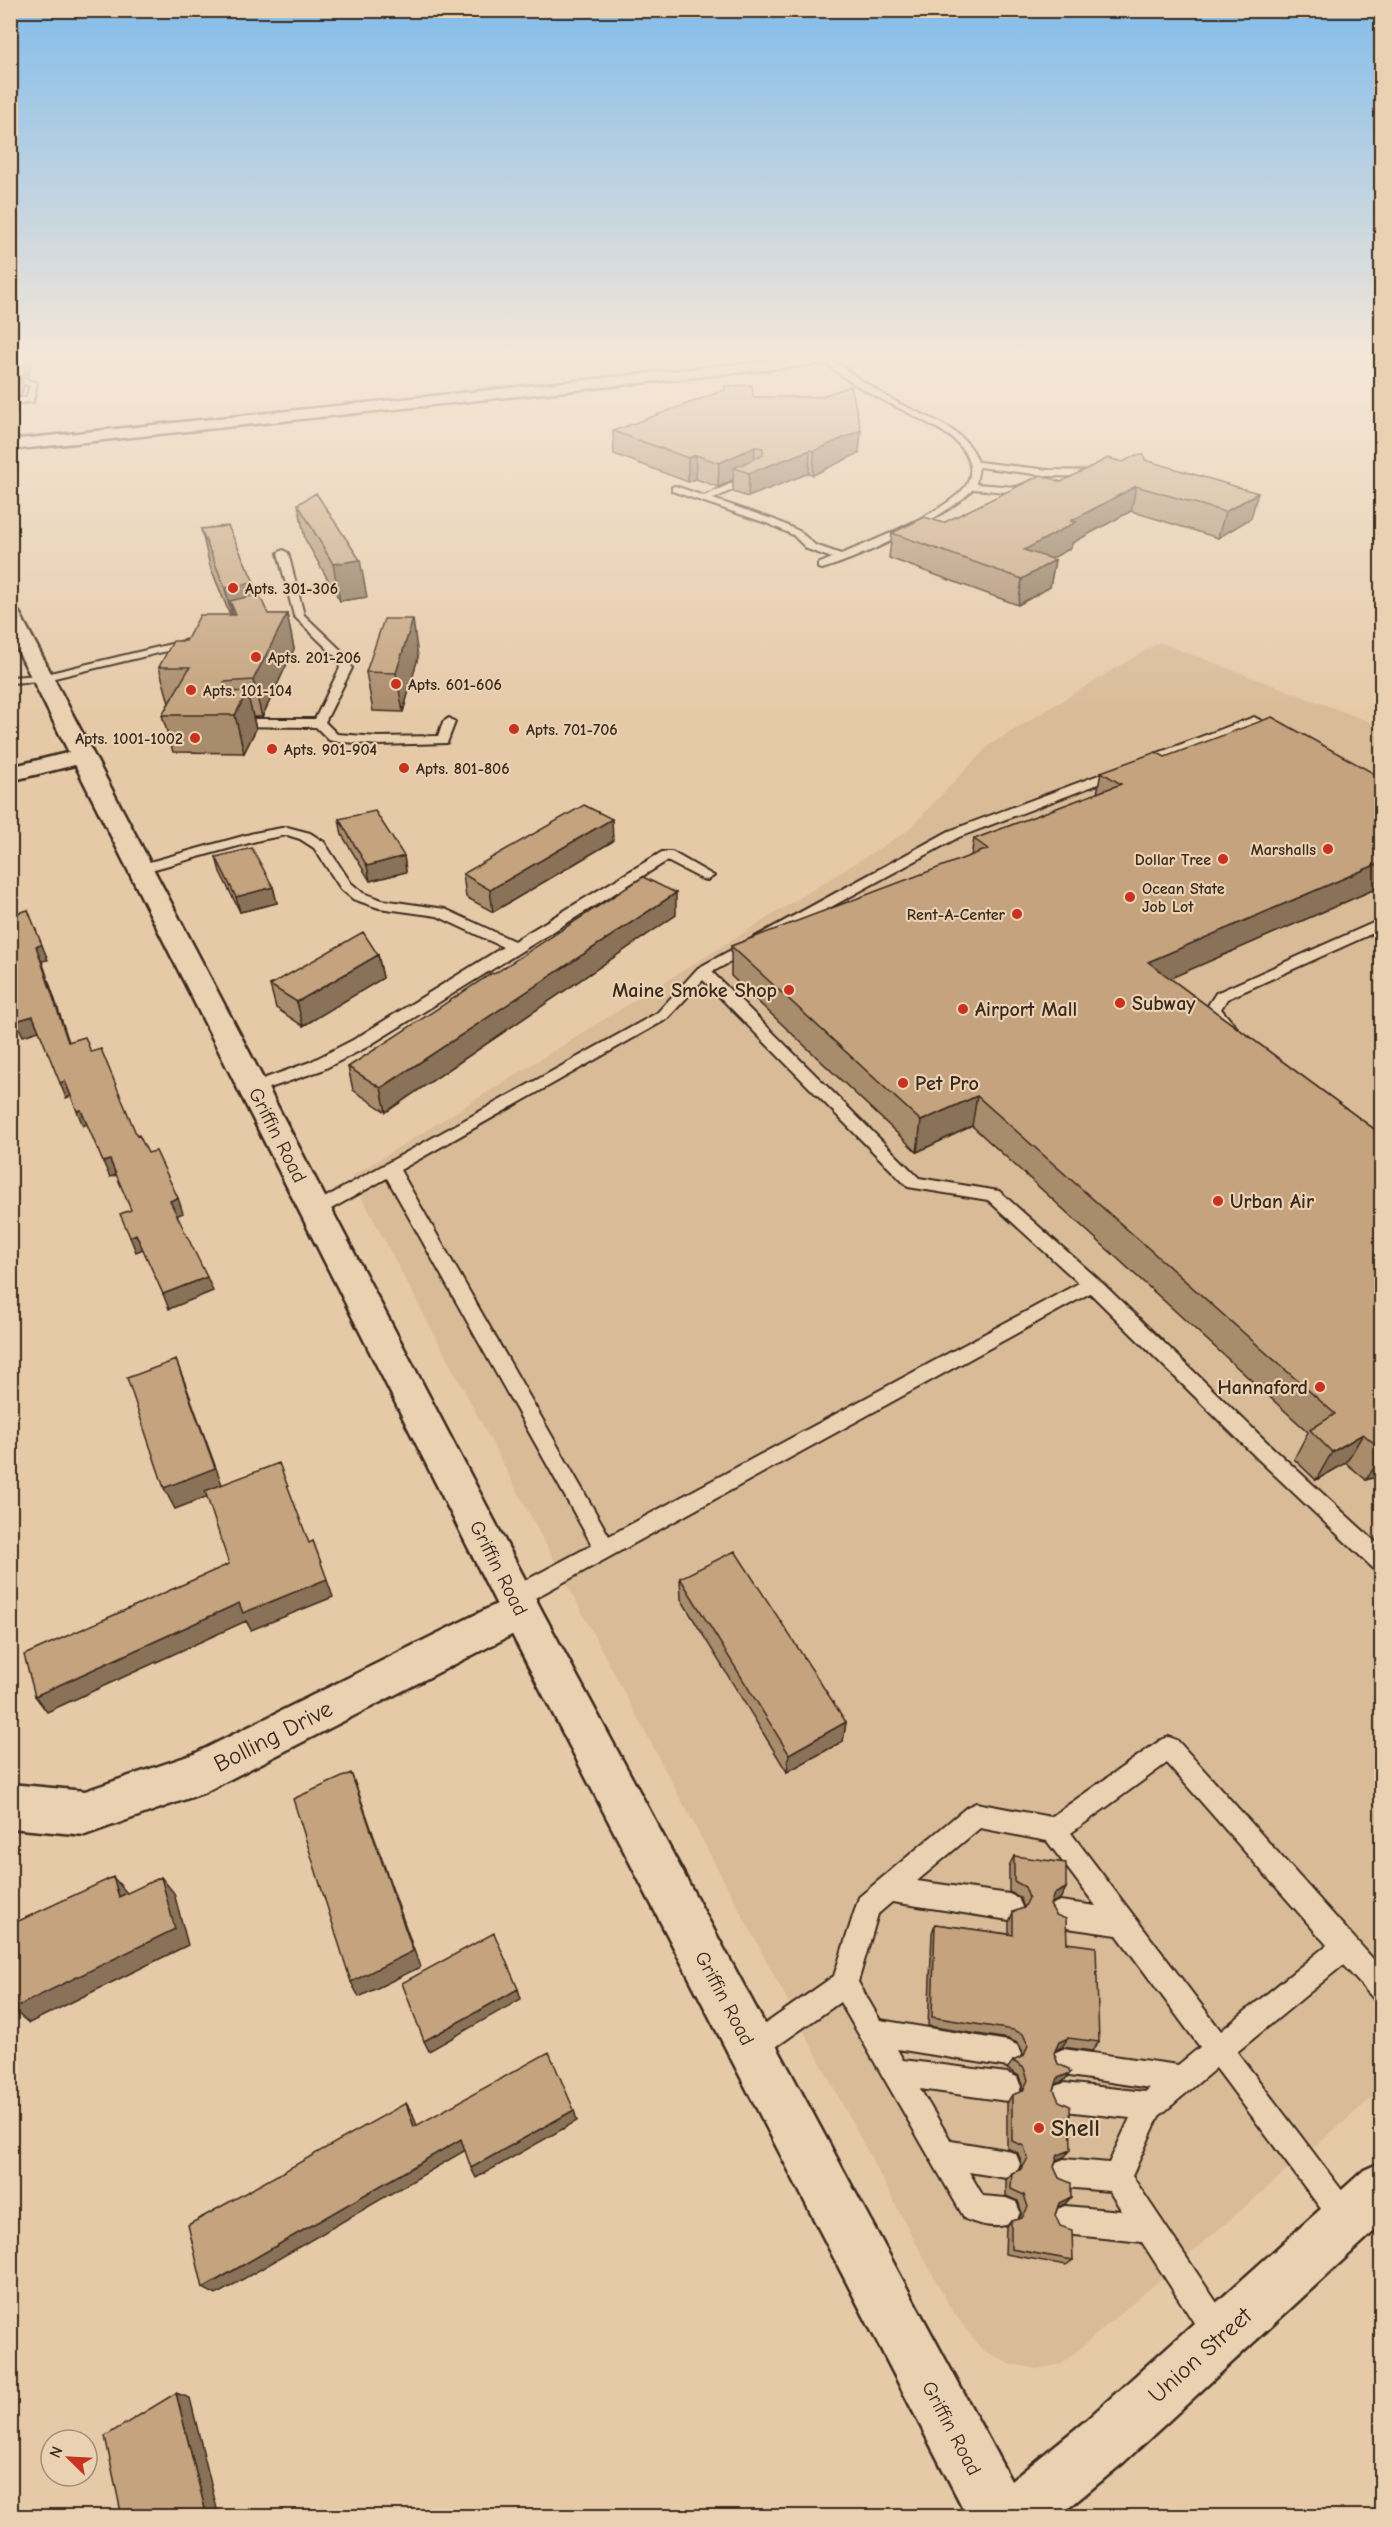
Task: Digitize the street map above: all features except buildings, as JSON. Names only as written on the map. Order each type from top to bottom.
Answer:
[{"type":"main road","name":"Griffin Road","points":[[10,614],[140,870],[255,1088],[517,1604],[998,2517]]},
{"type":"main road","points":[[10,774],[83,756]]},
{"type":"main road","name":"Bolling Drive","points":[[10,1806],[85,1813],[203,1772],[517,1604]]},
{"type":"main road","name":"Union Street","points":[[1014,2517],[1104,2442],[1364,2204]]},
{"type":"lane","points":[[704,499],[754,477]]},
{"type":"lane","points":[[822,566],[942,510],[970,486],[973,477]]},
{"type":"lane","points":[[970,486],[1017,490],[1033,483],[1035,477]]},
{"type":"lane","points":[[675,489],[772,522],[796,533],[811,547],[842,558]]},
{"type":"lane","points":[[283,553],[293,618],[342,657],[346,668],[319,723]]},
{"type":"lane","points":[[10,680],[42,678],[206,639]]},
{"type":"lane","points":[[316,1210],[662,1016],[704,971],[954,834],[1254,721],[1286,736]]},
{"type":"lane","points":[[239,723],[319,723],[333,737],[378,741],[443,740],[449,722]]},
{"type":"lane","points":[[140,870],[259,836],[287,831],[305,836],[319,845],[346,886],[358,896],[379,904],[440,912],[474,926],[513,947]]},
{"type":"lane","points":[[255,1088],[316,1066],[359,1044],[513,947],[668,855],[707,876]]},
{"type":"lane","points":[[1240,1036],[1222,1022],[1212,1010],[1221,996],[1377,930]]},
{"type":"lane","points":[[704,971],[914,1183],[993,1195],[1092,1284],[1266,1454],[1382,1562]]},
{"type":"lane","points":[[392,1169],[437,1253],[606,1550]]},
{"type":"lane","points":[[517,1604],[606,1550],[1092,1284]]},
{"type":"lane","points":[[1054,1830],[1169,1748],[1382,1989]]},
{"type":"lane","points":[[751,2049],[844,1984],[868,1906],[976,1815],[1054,1830],[1219,2050],[1364,2204]]},
{"type":"lane","points":[[887,1889],[1009,1907]]},
{"type":"lane","points":[[1060,1914],[1123,1923]]},
{"type":"lane","points":[[1117,2178],[1149,2106],[1345,1947]]},
{"type":"lane","points":[[844,1984],[975,2209],[1006,2212]]},
{"type":"lane","points":[[872,2032],[1008,2054]]},
{"type":"lane","points":[[1063,2062],[1183,2079]]},
{"type":"lane","points":[[895,2072],[1007,2087]]},
{"type":"lane","points":[[1064,2097],[1149,2106]]},
{"type":"lane","points":[[943,2154],[1006,2164]]},
{"type":"lane","points":[[1064,2173],[1117,2178]]},
{"type":"lane","points":[[1117,2178],[1221,2336]]},
{"type":"lane","points":[[1065,2220],[1150,2228]]},
{"type":"shaded area","points":[[1159,642],[1381,726],[1381,2090],[1062,2364],[1037,2369],[1010,2364],[982,2350],[952,2311],[351,1177],[907,831],[989,745]]},
{"type":"place","name":"Apts. 301-306","points":[[233,588]]},
{"type":"place","name":"Apts. 201-206","points":[[256,657]]},
{"type":"place","name":"Apts. 601-606","points":[[396,684]]},
{"type":"place","name":"Apts. 101-104","points":[[191,690]]},
{"type":"place","name":"Apts. 701-706","points":[[514,729]]},
{"type":"place","name":"Apts. 1001-1002","points":[[195,738]]},
{"type":"place","name":"Apts. 901-904","points":[[272,749]]},
{"type":"place","name":"Apts. 801-806","points":[[404,768]]},
{"type":"place","name":"Marshalls","points":[[1328,849]]},
{"type":"place","name":"Dollar Tree","points":[[1223,859]]},
{"type":"place","name":"Ocean State Job Lot","points":[[1130,897]]},
{"type":"place","name":"Rent-A-Center","points":[[1017,914]]},
{"type":"place","name":"Maine Smoke Shop","points":[[789,990]]},
{"type":"place","name":"Subway","points":[[1120,1003]]},
{"type":"place","name":"Airport Mall","points":[[963,1009]]},
{"type":"place","name":"Pet Pro","points":[[903,1083]]},
{"type":"place","name":"Urban Air","points":[[1218,1201]]},
{"type":"place","name":"Hannaford","points":[[1320,1387]]},
{"type":"place","name":"Shell","points":[[1039,2128]]}]
